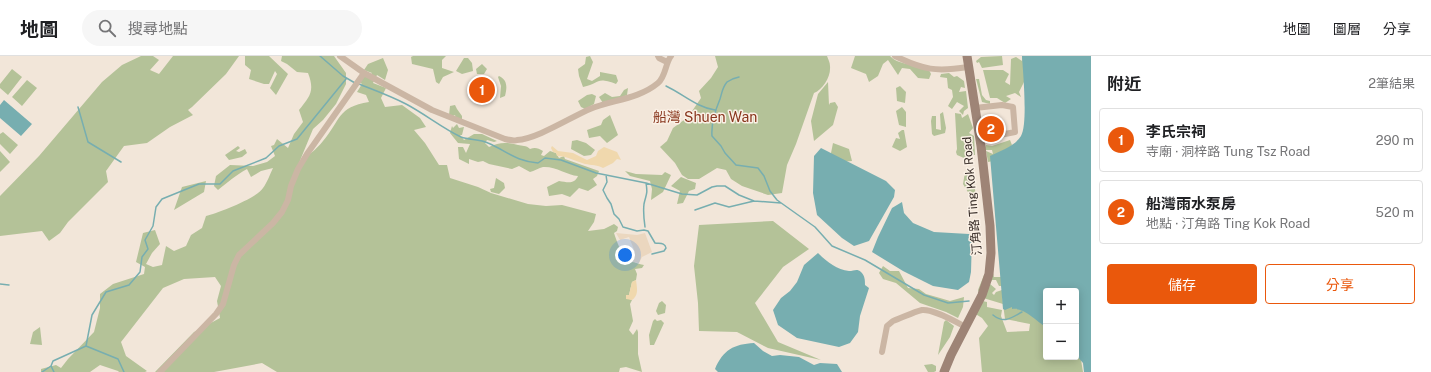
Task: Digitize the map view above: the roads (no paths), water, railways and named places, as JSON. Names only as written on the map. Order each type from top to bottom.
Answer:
[{"type":"main road","name":"汀角路 Ting Kok Road","points":[[944,372],[951,354],[982,295],[988,274],[991,253],[990,226],[975,108],[966,56]]},
{"type":"street","points":[[340,56],[364,73],[432,110],[505,139],[518,140],[529,138],[591,108],[632,96],[653,86],[663,77],[667,62],[671,56]]},
{"type":"street","points":[[658,56],[667,62]]},
{"type":"street","points":[[895,56],[925,69],[943,70],[968,68]]},
{"type":"street","points":[[160,372],[216,314],[223,304],[234,265],[239,255],[273,223],[282,212],[288,200],[291,186],[298,169],[364,73]]},
{"type":"street","points":[[975,108],[1002,105],[1013,107],[1015,132],[1000,135]]},
{"type":"street","points":[[882,352],[887,326],[893,321],[922,310],[934,312],[966,327]]},
{"type":"water","points":[[1022,56],[1091,56],[1091,372],[1084,372],[1083,363],[1079,358],[1079,288],[1043,288],[1043,325],[1021,310],[1012,309],[1012,307],[1005,310],[1003,309],[990,156],[1015,143],[1021,136],[1024,121]]},
{"type":"water","points":[[4,100],[32,124],[21,136],[0,118],[0,105]]},
{"type":"water","points":[[821,148],[886,181],[895,190],[894,197],[869,241],[854,246],[842,238],[817,215],[813,193],[814,156]]},
{"type":"water","points":[[902,202],[904,213],[913,223],[934,232],[969,234],[972,237],[971,272],[969,282],[958,290],[933,286],[903,271],[872,252],[892,208]]},
{"type":"water","points":[[818,253],[828,262],[840,269],[860,271],[864,277],[865,285],[869,288],[860,316],[858,332],[850,343],[839,347],[797,338],[778,325],[773,310],[781,298],[790,291],[797,282],[804,265]]},
{"type":"water","points":[[754,343],[763,351],[772,356],[780,355],[799,357],[814,365],[820,363],[837,364],[842,372],[718,372],[715,369],[718,362],[730,349],[741,345]]},
{"type":"waterway","points":[[320,56],[343,76],[355,83]]},
{"type":"waterway","points":[[739,77],[728,81],[724,86],[715,113],[712,131],[712,136],[736,165],[758,168],[764,176],[770,191],[777,200],[815,227],[832,246],[865,260],[924,295],[948,303],[969,301]]},
{"type":"waterway","points":[[54,372],[51,366],[53,361],[86,346],[92,315],[106,292],[129,285],[140,272],[142,257],[148,249],[145,240],[153,226],[156,207],[162,199],[199,184],[220,184],[233,171],[266,158],[279,146],[297,139],[346,79]]},
{"type":"waterway","points":[[359,84],[406,104],[461,137],[485,142],[523,160],[538,163],[545,158],[561,160],[596,173],[646,183],[682,194],[697,195],[712,187],[725,186],[739,195],[754,201]]},
{"type":"waterway","points":[[666,86],[702,106],[715,110]]},
{"type":"waterway","points":[[78,107],[88,142],[121,162]]},
{"type":"waterway","points":[[606,175],[607,182],[603,190],[611,204],[614,214],[619,219],[623,227],[637,231],[648,231],[655,243],[663,244],[665,246],[666,248],[664,251],[652,254]]},
{"type":"waterway","points":[[645,227],[644,204],[647,192],[646,183]]},
{"type":"waterway","points":[[695,210],[715,203],[729,207],[754,201],[781,203]]},
{"type":"waterway","points":[[0,284],[9,285]]},
{"type":"waterway","points":[[993,315],[1004,320],[1022,312]]},
{"type":"waterway","points":[[86,346],[118,359],[124,372]]},
{"type":"waterway","points":[[42,372],[51,366]]},
{"type":"place","name":"李氏宗祠","points":[[482,90]]},
{"type":"place","name":"船灣雨水泵房","points":[[991,129]]},
{"type":"district","name":"船灣 Shuen Wan","points":[[705,117]]}]
